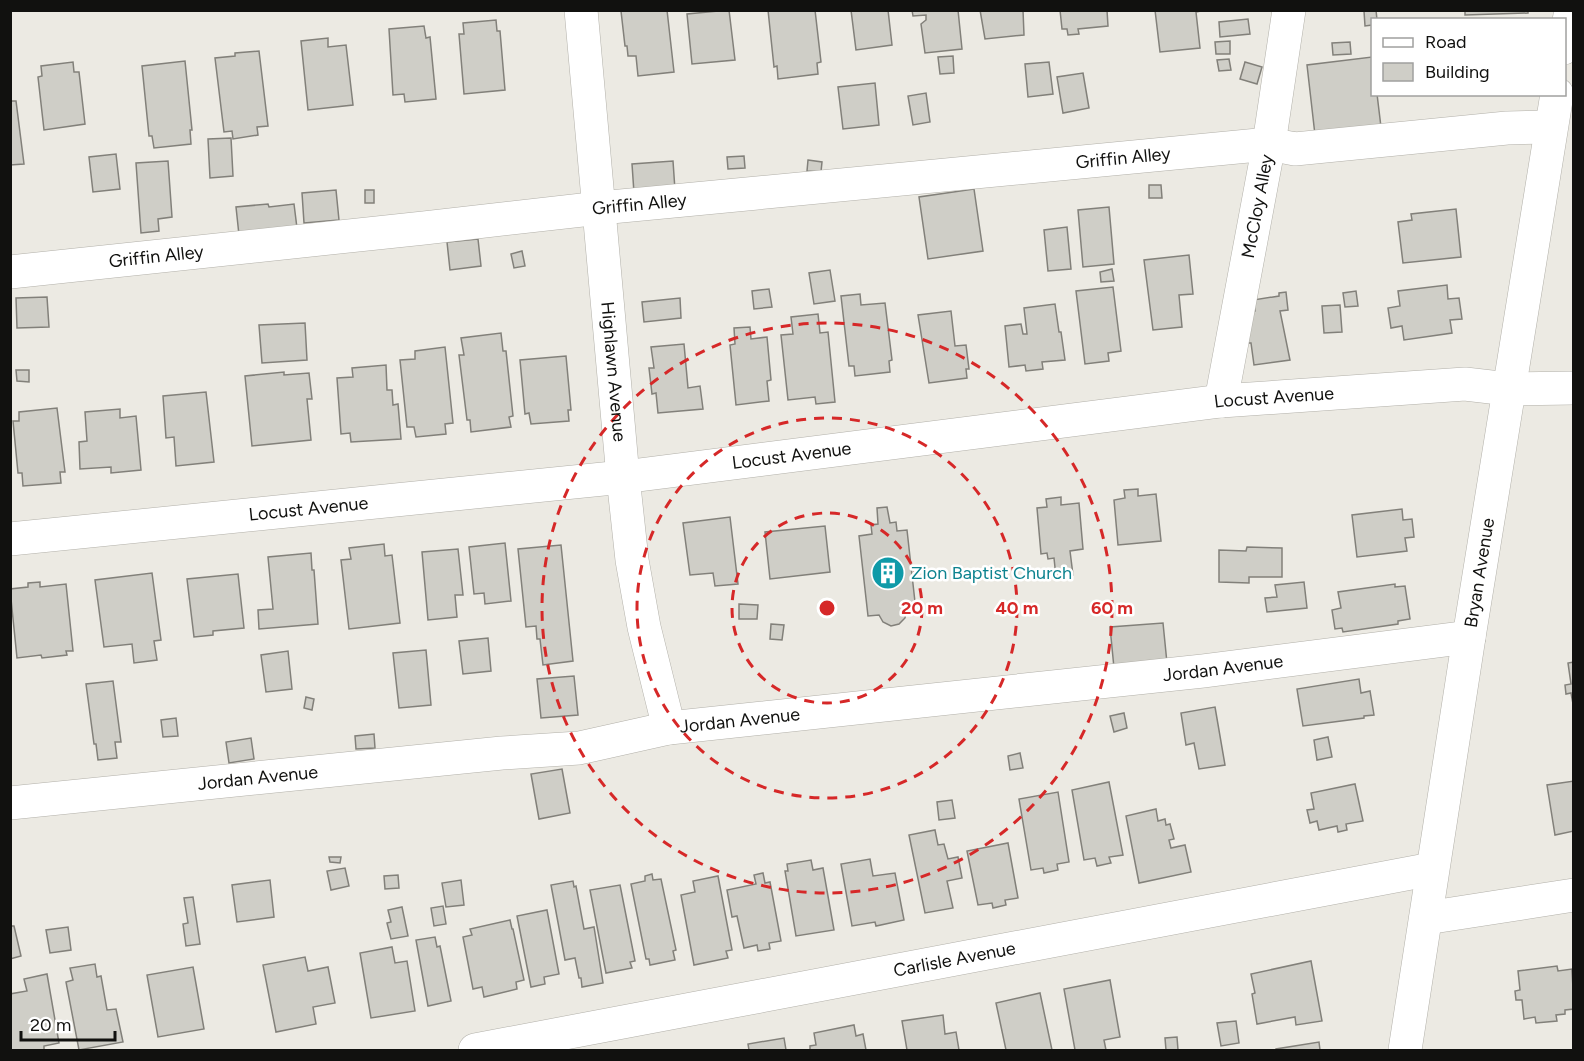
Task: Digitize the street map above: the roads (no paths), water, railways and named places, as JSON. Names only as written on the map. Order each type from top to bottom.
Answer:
[{"type":"street","name":"Highlawn Avenue","points":[[581,10],[632,560],[642,616],[669,728]]},
{"type":"street","name":"McCloy Alley","points":[[1221,401],[1269,144],[1290,10]]},
{"type":"street","points":[[1566,37],[1571,10]]},
{"type":"street","name":"Bryan Avenue","points":[[1405,1050],[1508,389],[1557,96]]},
{"type":"street","name":"Griffin Alley","points":[[10,272],[600,208],[1269,144],[1295,149],[1507,128],[1551,127]]},
{"type":"street","name":"Locust Avenue","points":[[10,539],[623,477],[1221,401],[1465,384],[1508,389],[1574,388]]},
{"type":"street","name":"Jordan Avenue","points":[[10,803],[502,753],[579,748],[669,728],[1203,671],[1469,637]]},
{"type":"street","name":"Carlisle Avenue","points":[[475,1050],[1432,869]]},
{"type":"street","points":[[1426,918],[1574,895]]},
{"type":"place","name":"Zion Baptist Church","points":[[888,573]]}]
